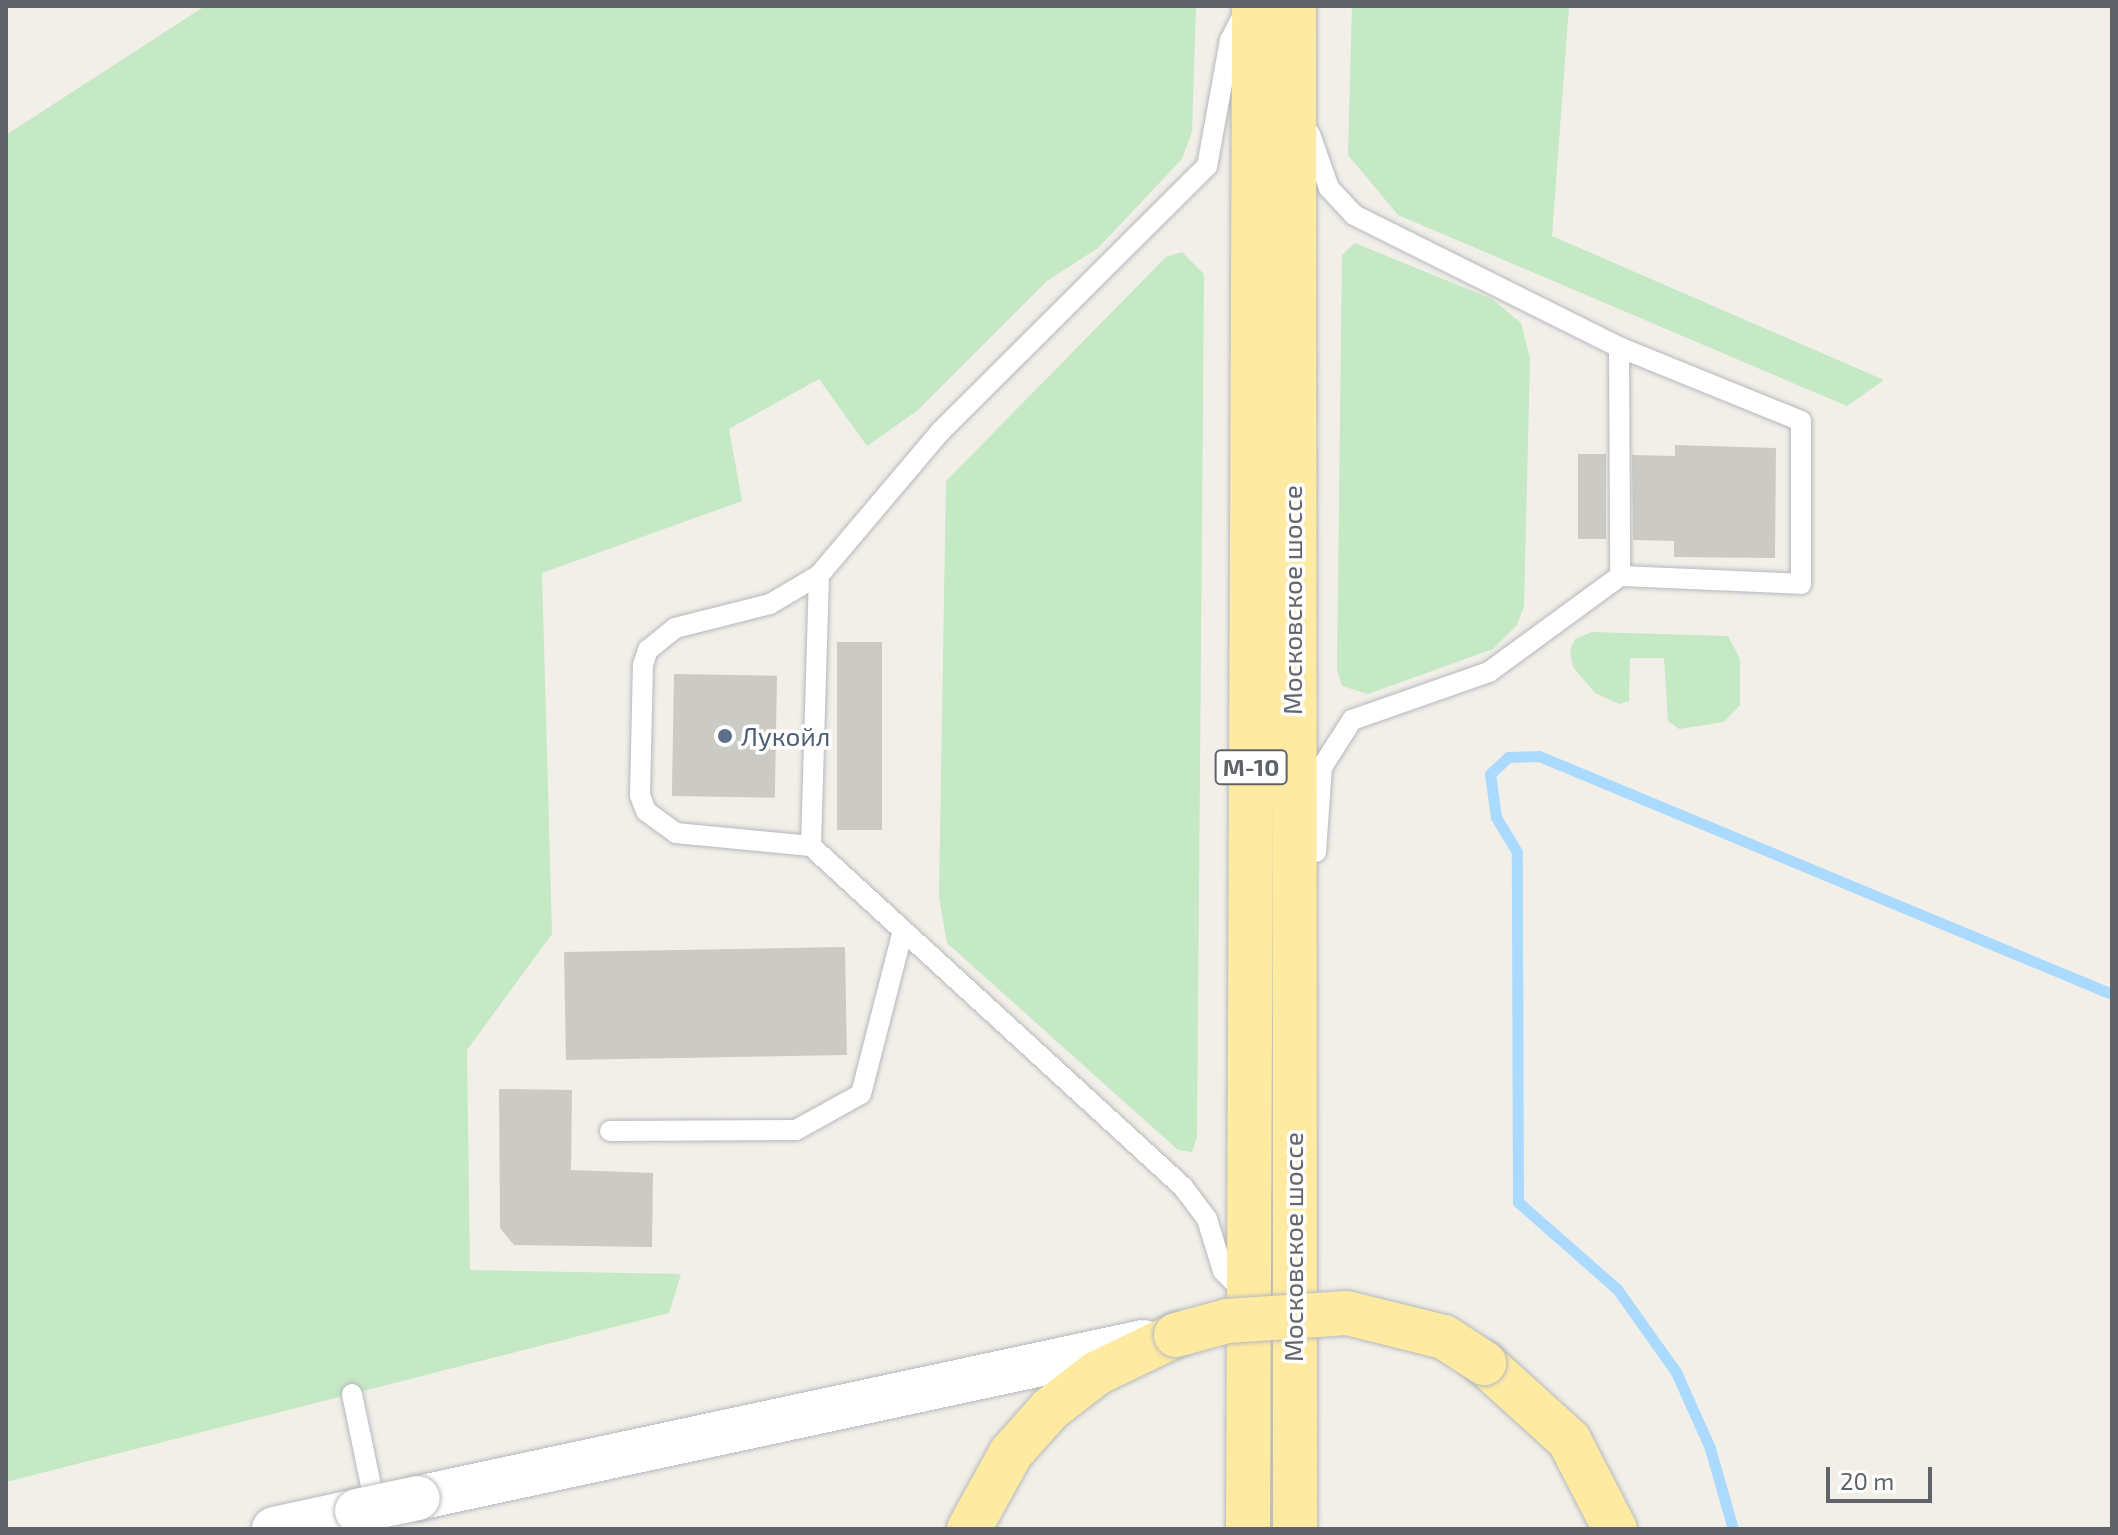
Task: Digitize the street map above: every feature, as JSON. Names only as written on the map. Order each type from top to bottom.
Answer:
[{"type":"highway","name":"Московское шоссе","points":[[1248,1529],[1251,6]]},
{"type":"highway","name":"Московское шоссе","points":[[1294,6],[1290,932],[1295,1529]]},
{"type":"highway","points":[[969,1529],[1011,1453],[1095,1363],[1227,1321],[1347,1313],[1444,1337],[1484,1363],[1569,1440],[1615,1529]]},
{"type":"main road","points":[[274,1529],[368,1520],[418,1498],[1095,1363]]},
{"type":"lane","points":[[1248,1297],[1223,1271],[1207,1219],[1183,1187],[811,846],[676,833],[646,811],[640,795],[643,665],[648,650],[675,628],[770,604],[819,575],[940,432],[1170,210],[1207,166],[1223,108],[1230,40],[1251,6]]},
{"type":"lane","points":[[1290,932],[1315,897],[1322,767],[1352,720],[1489,672],[1620,576],[1801,584],[1801,421],[1619,347],[1395,237],[1338,201],[1317,164],[1310,132],[1305,6]]},
{"type":"lane","points":[[1619,347],[1620,576]]},
{"type":"lane","points":[[811,846],[819,575]]},
{"type":"lane","points":[[610,1131],[796,1130],[861,1094],[903,931]]},
{"type":"lane","points":[[352,1394],[368,1520]]},
{"type":"green space","points":[[205,6],[1196,6],[1192,132],[1182,159],[1098,248],[1047,281],[918,410],[867,446],[819,379],[729,429],[742,501],[542,573],[552,934],[467,1050],[470,1270],[681,1274],[669,1313],[6,1482],[6,135]]},
{"type":"green space","points":[[1352,6],[1569,6],[1552,236],[1884,380],[1847,406],[1398,215],[1348,155]]},
{"type":"green space","points":[[1355,243],[1492,299],[1521,323],[1530,358],[1524,606],[1517,625],[1493,649],[1368,694],[1342,686],[1337,669],[1342,255]]},
{"type":"green space","points":[[1182,252],[1204,274],[1197,1137],[1192,1152],[1178,1150],[947,943],[939,897],[946,481],[1166,257]]},
{"type":"green space","points":[[1592,632],[1728,636],[1740,659],[1740,705],[1724,722],[1679,729],[1668,721],[1664,658],[1630,658],[1629,701],[1619,704],[1595,693],[1573,667],[1570,650],[1575,639]]},
{"type":"building","points":[[1675,445],[1776,448],[1775,558],[1674,557],[1674,541],[1633,540],[1632,455],[1675,456]]},
{"type":"building","points":[[1578,454],[1606,454],[1606,539],[1578,539]]},
{"type":"building","points":[[837,642],[882,642],[882,830],[837,830]]},
{"type":"building","name":"Лукойл","points":[[674,674],[777,676],[775,798],[672,796]]},
{"type":"building","points":[[845,947],[847,1055],[566,1060],[564,952]]},
{"type":"building","points":[[499,1089],[572,1090],[571,1170],[653,1173],[652,1247],[514,1245],[500,1228]]},
{"type":"waterway","points":[[1733,1529],[1710,1448],[1676,1372],[1617,1289],[1518,1202],[1517,852],[1496,817],[1490,774],[1508,757],[1539,756],[2112,994]]},
{"type":"place","name":"Лукойл","points":[[725,736]]}]
